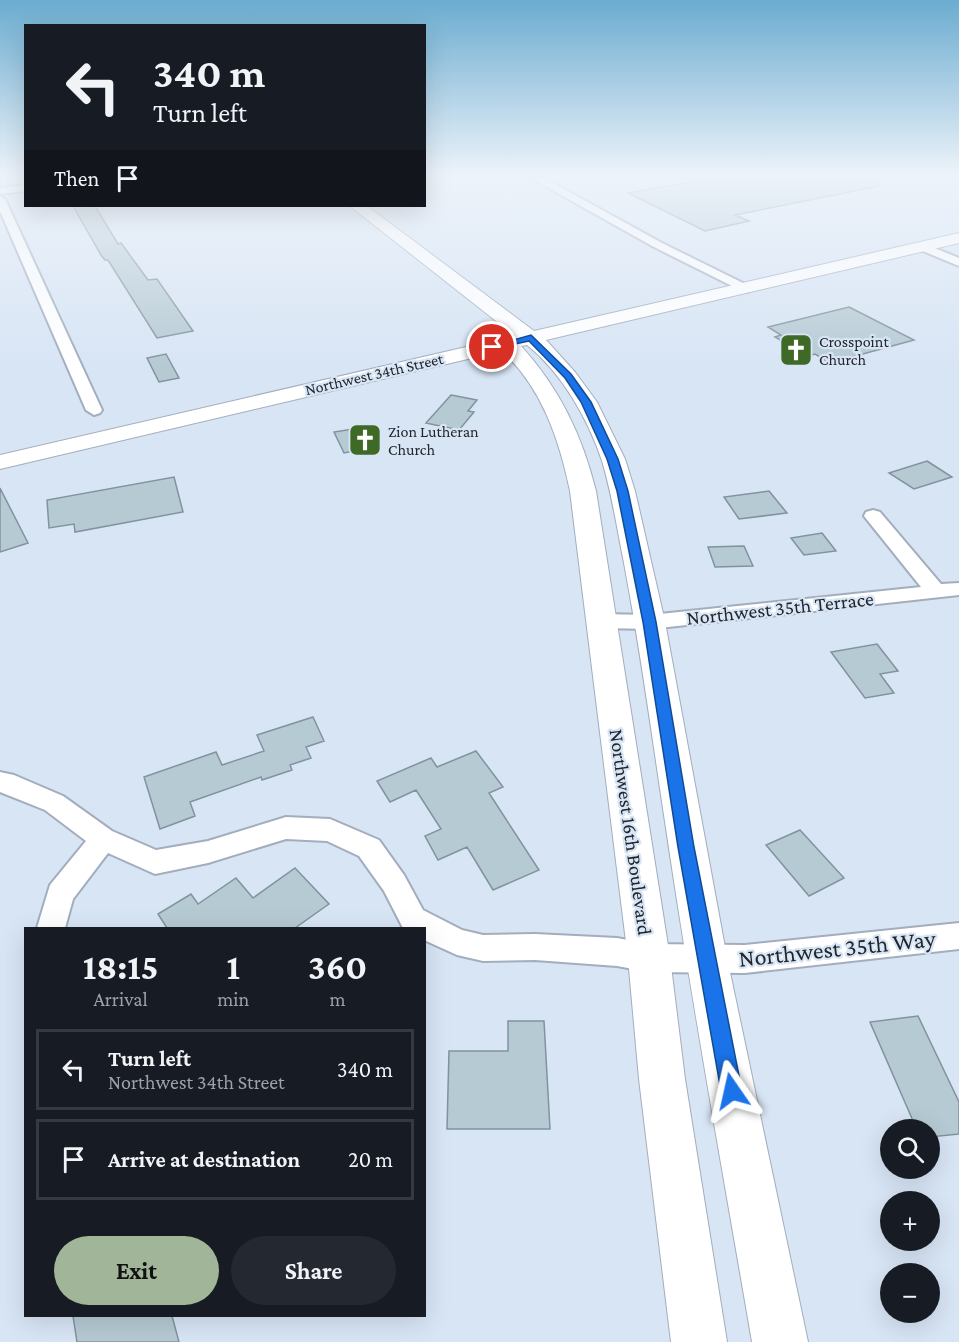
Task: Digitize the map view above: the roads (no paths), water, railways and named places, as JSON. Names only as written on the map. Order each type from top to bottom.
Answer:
[{"type":"main road","points":[[379,240],[568,376],[586,402],[602,433],[622,491],[650,622],[706,958],[780,1342]]},
{"type":"main road","points":[[402,240],[519,340]]},
{"type":"main road","name":"Northwest 34th Street","points":[[0,462],[952,240]]},
{"type":"main road","name":"Northwest 16th Boulevard","points":[[519,340],[555,404],[567,431],[584,491],[649,958],[662,1079],[699,1342]]},
{"type":"street","points":[[18,240],[94,410]]},
{"type":"street","points":[[648,240],[747,288]]},
{"type":"street","points":[[922,247],[959,262]]},
{"type":"street","points":[[873,516],[936,592]]},
{"type":"street","name":"Northwest 35th Terrace","points":[[601,621],[650,622],[959,589]]},
{"type":"street","name":"Northwest 35th Way","points":[[0,782],[5,782],[54,803],[104,839],[155,862],[208,852],[286,828],[330,830],[369,848],[394,883],[413,919],[457,942],[483,948],[535,947],[617,952],[649,958],[745,959],[959,936]]},
{"type":"street","points":[[51,927],[60,894],[104,839]]},
{"type":"place","name":"Crosspoint Church","points":[[796,350]]},
{"type":"place","name":"Zion Lutheran Church","points":[[365,440]]}]
